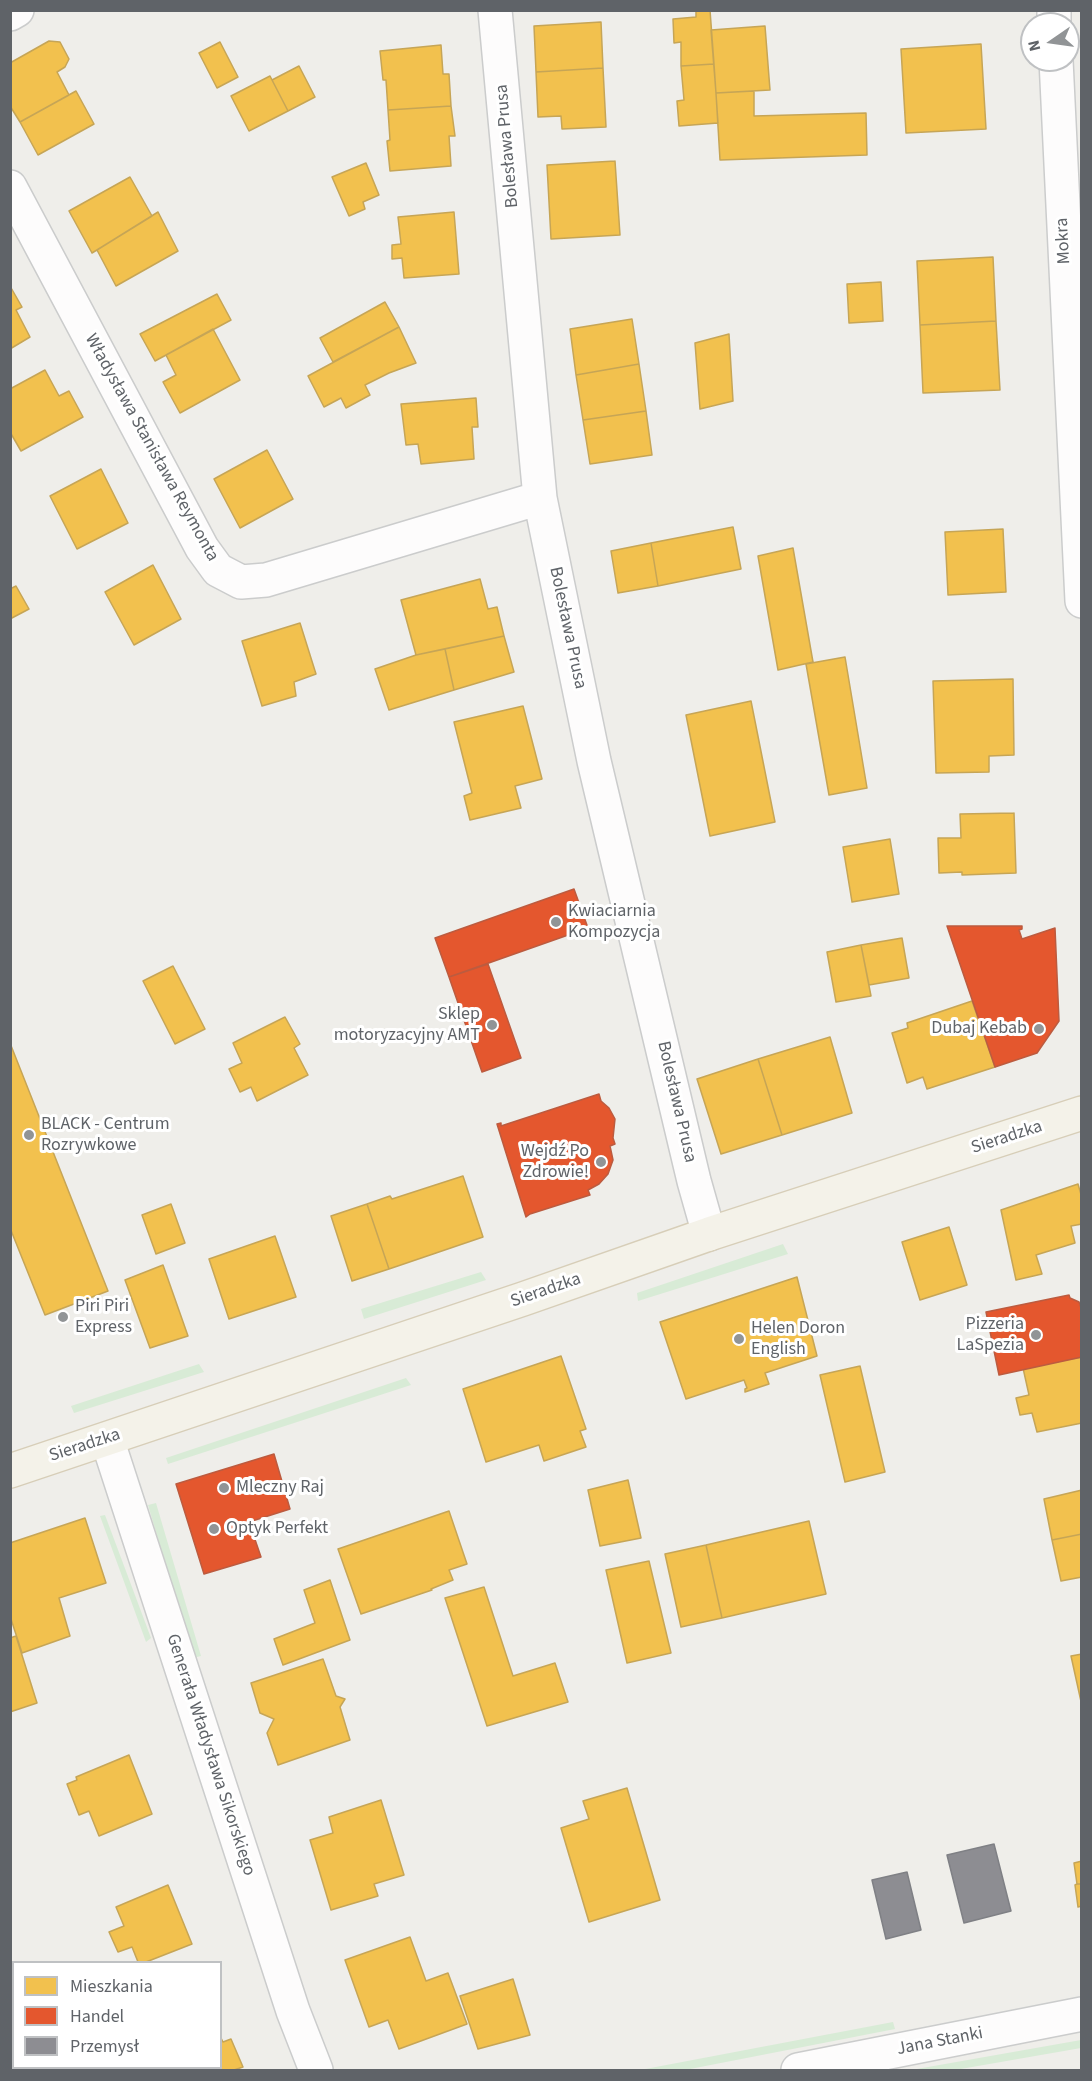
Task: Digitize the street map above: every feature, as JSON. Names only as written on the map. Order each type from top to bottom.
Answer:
[{"type":"main road","name":"Sieradzka","points":[[10,1471],[523,1299],[709,1234],[1082,1113]]},
{"type":"street","points":[[10,14],[17,10]]},
{"type":"street","name":"Bolesława Prusa","points":[[495,10],[540,498],[594,761],[694,1181],[709,1234]]},
{"type":"street","name":"Mokra","points":[[1057,72],[1082,601]]},
{"type":"street","name":"Władysława Stanisława Reymonta","points":[[10,187],[202,548],[218,570],[241,582],[266,579],[540,498]]},
{"type":"street","name":"Generała Władysława Sikorskiego","points":[[107,1439],[293,2011],[316,2070]]},
{"type":"street","name":"Jana Stanki","points":[[798,2070],[1082,2014]]},
{"type":"green space","points":[[783,1244],[788,1254],[638,1301],[637,1293]]},
{"type":"green space","points":[[481,1272],[486,1280],[364,1319],[361,1309]]},
{"type":"green space","points":[[199,1364],[204,1372],[74,1413],[71,1406]]},
{"type":"green space","points":[[406,1378],[411,1385],[168,1464],[166,1458]]},
{"type":"green space","points":[[156,1503],[201,1656],[193,1658],[148,1505]]},
{"type":"green space","points":[[105,1515],[151,1638],[146,1642],[100,1516]]},
{"type":"green space","points":[[893,2022],[895,2029],[685,2070],[640,2070]]},
{"type":"green space","points":[[1081,2040],[1081,2048],[955,2070],[911,2070]]},
{"type":"building: Mieszkania","points":[[696,10],[710,10],[714,64],[681,66],[681,42],[674,43],[673,19],[696,17]]},
{"type":"building: Mieszkania","points":[[601,22],[603,68],[536,72],[534,26]]},
{"type":"building: Mieszkania","points":[[765,26],[770,90],[716,93],[711,30]]},
{"type":"building: Mieszkania","points":[[49,41],[60,42],[69,59],[65,67],[57,72],[69,95],[20,122],[10,106],[10,63]]},
{"type":"building: Mieszkania","points":[[220,42],[238,77],[217,88],[199,53]]},
{"type":"building: Mieszkania","points":[[981,44],[986,129],[906,133],[901,49]]},
{"type":"building: Mieszkania","points":[[441,45],[443,74],[449,74],[451,106],[388,110],[386,80],[383,80],[380,51]]},
{"type":"building: Mieszkania","points":[[714,64],[718,123],[679,126],[677,101],[684,100],[681,66]]},
{"type":"building: Mieszkania","points":[[299,66],[315,97],[288,111],[272,80]]},
{"type":"building: Mieszkania","points":[[603,68],[606,127],[562,129],[561,116],[538,117],[536,72]]},
{"type":"building: Mieszkania","points":[[270,76],[288,111],[249,131],[231,96]]},
{"type":"building: Mieszkania","points":[[76,91],[94,124],[38,155],[20,122]]},
{"type":"building: Mieszkania","points":[[754,91],[754,116],[866,113],[867,155],[720,160],[716,93]]},
{"type":"building: Mieszkania","points":[[451,106],[455,136],[449,136],[451,166],[390,171],[387,141],[390,140],[388,110]]},
{"type":"building: Mieszkania","points":[[615,161],[620,235],[551,239],[547,165]]},
{"type":"building: Mieszkania","points":[[366,163],[379,195],[363,202],[365,209],[349,216],[332,177]]},
{"type":"building: Mieszkania","points":[[130,177],[152,216],[92,253],[69,211]]},
{"type":"building: Mieszkania","points":[[158,212],[178,251],[116,286],[97,250]]},
{"type":"building: Mieszkania","points":[[454,212],[459,274],[404,278],[402,258],[392,259],[392,245],[401,244],[398,217]]},
{"type":"building: Mieszkania","points":[[993,257],[996,321],[920,325],[917,261]]},
{"type":"building: Mieszkania","points":[[881,282],[883,321],[849,323],[847,284]]},
{"type":"building: Mieszkania","points":[[10,286],[22,307],[16,310],[30,337],[10,349]]},
{"type":"building: Mieszkania","points":[[217,294],[231,320],[155,361],[140,334]]},
{"type":"building: Mieszkania","points":[[385,302],[399,327],[333,362],[320,338]]},
{"type":"building: Mieszkania","points":[[632,319],[639,364],[576,375],[570,329]]},
{"type":"building: Mieszkania","points":[[996,321],[1000,390],[923,393],[920,325]]},
{"type":"building: Mieszkania","points":[[399,327],[416,363],[365,385],[370,395],[346,408],[341,398],[324,407],[308,376]]},
{"type":"building: Mieszkania","points":[[213,329],[240,380],[180,413],[163,382],[176,375],[166,355]]},
{"type":"building: Mieszkania","points":[[729,334],[733,401],[700,409],[695,343]]},
{"type":"building: Mieszkania","points":[[639,364],[646,411],[583,420],[576,375]]},
{"type":"building: Mieszkania","points":[[45,370],[59,396],[69,391],[83,417],[21,451],[10,432],[10,389]]},
{"type":"building: Mieszkania","points":[[476,398],[478,427],[472,427],[474,459],[421,464],[418,444],[406,445],[401,404]]},
{"type":"building: Mieszkania","points":[[646,411],[652,455],[590,464],[583,420]]},
{"type":"building: Mieszkania","points":[[267,450],[293,499],[240,528],[214,479]]},
{"type":"building: Mieszkania","points":[[101,469],[128,523],[77,549],[50,496]]},
{"type":"building: Mieszkania","points":[[733,527],[741,569],[658,586],[651,543]]},
{"type":"building: Mieszkania","points":[[1003,529],[1006,592],[948,595],[945,532]]},
{"type":"building: Mieszkania","points":[[651,543],[658,586],[618,593],[611,551]]},
{"type":"building: Mieszkania","points":[[793,548],[813,662],[778,670],[758,556]]},
{"type":"building: Mieszkania","points":[[153,565],[181,619],[134,645],[105,592]]},
{"type":"building: Mieszkania","points":[[480,579],[488,609],[497,607],[504,636],[416,655],[401,600]]},
{"type":"building: Mieszkania","points":[[16,586],[29,609],[10,619],[10,589]]},
{"type":"building: Mieszkania","points":[[300,623],[316,674],[294,682],[296,696],[262,706],[242,641]]},
{"type":"building: Mieszkania","points":[[504,636],[514,672],[454,690],[445,649]]},
{"type":"building: Mieszkania","points":[[445,649],[454,690],[389,710],[375,669],[416,655]]},
{"type":"building: Mieszkania","points":[[845,657],[867,788],[829,795],[806,664]]},
{"type":"building: Mieszkania","points":[[1013,679],[1014,755],[989,756],[989,772],[936,773],[933,681]]},
{"type":"building: Mieszkania","points":[[751,701],[775,822],[710,836],[686,715]]},
{"type":"building: Mieszkania","points":[[523,706],[542,779],[515,786],[521,808],[470,820],[464,796],[472,793],[454,722]]},
{"type":"building: Mieszkania","points":[[1014,813],[1016,873],[962,875],[962,872],[939,873],[938,838],[961,838],[960,814]]},
{"type":"building: Mieszkania","points":[[890,839],[899,894],[852,902],[843,847]]},
{"type":"building: Mieszkania","points":[[902,938],[909,978],[869,985],[861,945]]},
{"type":"building: Mieszkania","points":[[861,945],[871,996],[836,1002],[827,952]]},
{"type":"building: Mieszkania","points":[[173,966],[205,1029],[175,1044],[143,981]]},
{"type":"building: Mieszkania","points":[[972,1001],[995,1067],[927,1089],[923,1077],[907,1083],[892,1033],[908,1028],[907,1023]]},
{"type":"building: Mieszkania","points":[[285,1017],[300,1044],[294,1048],[308,1075],[257,1101],[251,1087],[240,1092],[229,1069],[242,1063],[233,1043]]},
{"type":"building: Mieszkania","points":[[830,1037],[852,1113],[782,1135],[758,1059]]},
{"type":"building: Mieszkania","name":"BLACK - Centrum Rozrywkowe","points":[[10,1043],[108,1291],[45,1315],[10,1228]]},
{"type":"building: Mieszkania","points":[[758,1059],[782,1135],[721,1154],[697,1079]]},
{"type":"building: Mieszkania","points":[[463,1176],[483,1237],[389,1269],[367,1204],[390,1196],[392,1199]]},
{"type":"building: Mieszkania","points":[[1078,1184],[1082,1198],[1082,1224],[1071,1226],[1075,1243],[1036,1255],[1042,1274],[1016,1280],[1001,1210]]},
{"type":"building: Mieszkania","points":[[171,1204],[185,1243],[156,1254],[142,1215]]},
{"type":"building: Mieszkania","points":[[367,1204],[389,1269],[352,1281],[331,1216]]},
{"type":"building: Mieszkania","points":[[949,1227],[967,1285],[920,1300],[902,1242]]},
{"type":"building: Mieszkania","points":[[275,1236],[296,1297],[229,1319],[209,1259]]},
{"type":"building: Mieszkania","points":[[163,1265],[188,1336],[150,1348],[125,1280]]},
{"type":"building: Mieszkania","name":"Helen Doron English","points":[[797,1277],[817,1356],[765,1373],[769,1384],[745,1392],[747,1388],[744,1380],[686,1399],[660,1322]]},
{"type":"building: Mieszkania","points":[[561,1356],[586,1429],[580,1431],[586,1447],[544,1461],[539,1445],[486,1462],[463,1389]]},
{"type":"building: Mieszkania","points":[[1082,1357],[1082,1423],[1037,1432],[1032,1413],[1020,1415],[1016,1398],[1029,1395],[1023,1368]]},
{"type":"building: Mieszkania","points":[[860,1366],[885,1472],[845,1482],[820,1375]]},
{"type":"building: Mieszkania","points":[[628,1480],[641,1538],[600,1546],[588,1490]]},
{"type":"building: Mieszkania","points":[[1082,1490],[1082,1534],[1052,1540],[1044,1499]]},
{"type":"building: Mieszkania","points":[[449,1511],[467,1564],[449,1570],[453,1580],[432,1590],[361,1614],[338,1549]]},
{"type":"building: Mieszkania","points":[[85,1518],[106,1583],[59,1598],[70,1636],[22,1653],[10,1616],[10,1543]]},
{"type":"building: Mieszkania","points":[[809,1521],[826,1594],[722,1618],[706,1545]]},
{"type":"building: Mieszkania","points":[[1082,1534],[1082,1577],[1061,1581],[1052,1540]]},
{"type":"building: Mieszkania","points":[[706,1545],[722,1618],[681,1627],[665,1554]]},
{"type":"building: Mieszkania","points":[[649,1561],[671,1653],[627,1663],[606,1570]]},
{"type":"building: Mieszkania","points":[[330,1580],[350,1640],[283,1665],[274,1639],[315,1623],[304,1590]]},
{"type":"building: Mieszkania","points":[[484,1587],[513,1676],[555,1663],[568,1702],[487,1726],[445,1598]]},
{"type":"building: Mieszkania","points":[[16,1636],[37,1703],[10,1712],[10,1638]]},
{"type":"building: Mieszkania","points":[[1082,1654],[1082,1706],[1071,1656]]},
{"type":"building: Mieszkania","points":[[323,1659],[336,1696],[345,1699],[340,1707],[350,1740],[278,1765],[267,1733],[274,1719],[260,1713],[251,1683]]},
{"type":"building: Mieszkania","points":[[129,1755],[152,1814],[99,1836],[89,1811],[79,1815],[67,1784],[77,1780],[76,1777]]},
{"type":"building: Mieszkania","points":[[627,1788],[660,1900],[589,1922],[561,1828],[589,1819],[583,1801]]},
{"type":"building: Mieszkania","points":[[381,1800],[404,1875],[374,1884],[378,1896],[331,1910],[310,1840],[333,1833],[329,1817]]},
{"type":"building: Mieszkania","points":[[1082,1861],[1082,1884],[1077,1884],[1074,1863]]},
{"type":"building: Mieszkania","points":[[1082,1884],[1082,1906],[1078,1907],[1075,1885]]},
{"type":"building: Mieszkania","points":[[168,1885],[192,1944],[149,1961],[138,1961],[132,1947],[118,1952],[109,1932],[124,1926],[116,1907]]},
{"type":"building: Mieszkania","points":[[410,1937],[426,1981],[448,1973],[467,2024],[399,2049],[388,2020],[369,2027],[345,1960]]},
{"type":"building: Mieszkania","points":[[513,1979],[530,2035],[478,2049],[460,1996]]},
{"type":"building: Mieszkania","points":[[231,2039],[243,2067],[234,2070],[173,2070],[222,2069],[222,2040],[223,2042]]},
{"type":"building: Handel","points":[[574,889],[588,928],[449,977],[435,938]]},
{"type":"building: Handel","points":[[947,926],[1022,926],[1019,930],[1022,939],[1055,928],[1059,1021],[1037,1053],[995,1067]]},
{"type":"building: Handel","points":[[488,964],[521,1058],[482,1072],[449,977]]},
{"type":"building: Handel","points":[[599,1094],[601,1101],[609,1108],[615,1119],[613,1138],[615,1144],[610,1146],[613,1160],[608,1174],[599,1184],[588,1190],[590,1195],[526,1217],[497,1124],[501,1123],[501,1126]]},
{"type":"building: Handel","name":"Pizzeria LaSpezia","points":[[1069,1295],[1070,1298],[1079,1302],[1082,1311],[1082,1357],[999,1375],[986,1312]]},
{"type":"building: Handel","points":[[274,1454],[290,1509],[249,1522],[261,1557],[204,1574],[176,1484]]},
{"type":"building: Przemysł","points":[[994,1844],[1011,1911],[964,1923],[947,1855]]},
{"type":"building: Przemysł","points":[[907,1872],[921,1930],[886,1939],[872,1880]]},
{"type":"place","name":"Kwiaciarnia Kompozycja","points":[[556,922]]},
{"type":"place","name":"Sklep motoryzacyjny AMT","points":[[492,1025]]},
{"type":"place","name":"Dubaj Kebab","points":[[1039,1029]]},
{"type":"place","name":"BLACK - Centrum Rozrywkowe","points":[[29,1135]]},
{"type":"place","name":"Wejdź Po Zdrowie!","points":[[601,1162]]},
{"type":"place","name":"Piri Piri Express","points":[[63,1317]]},
{"type":"place","name":"Pizzeria LaSpezia","points":[[1036,1335]]},
{"type":"place","name":"Helen Doron English","points":[[739,1339]]},
{"type":"place","name":"Mleczny Raj","points":[[224,1488]]},
{"type":"place","name":"Optyk Perfekt","points":[[214,1529]]}]
